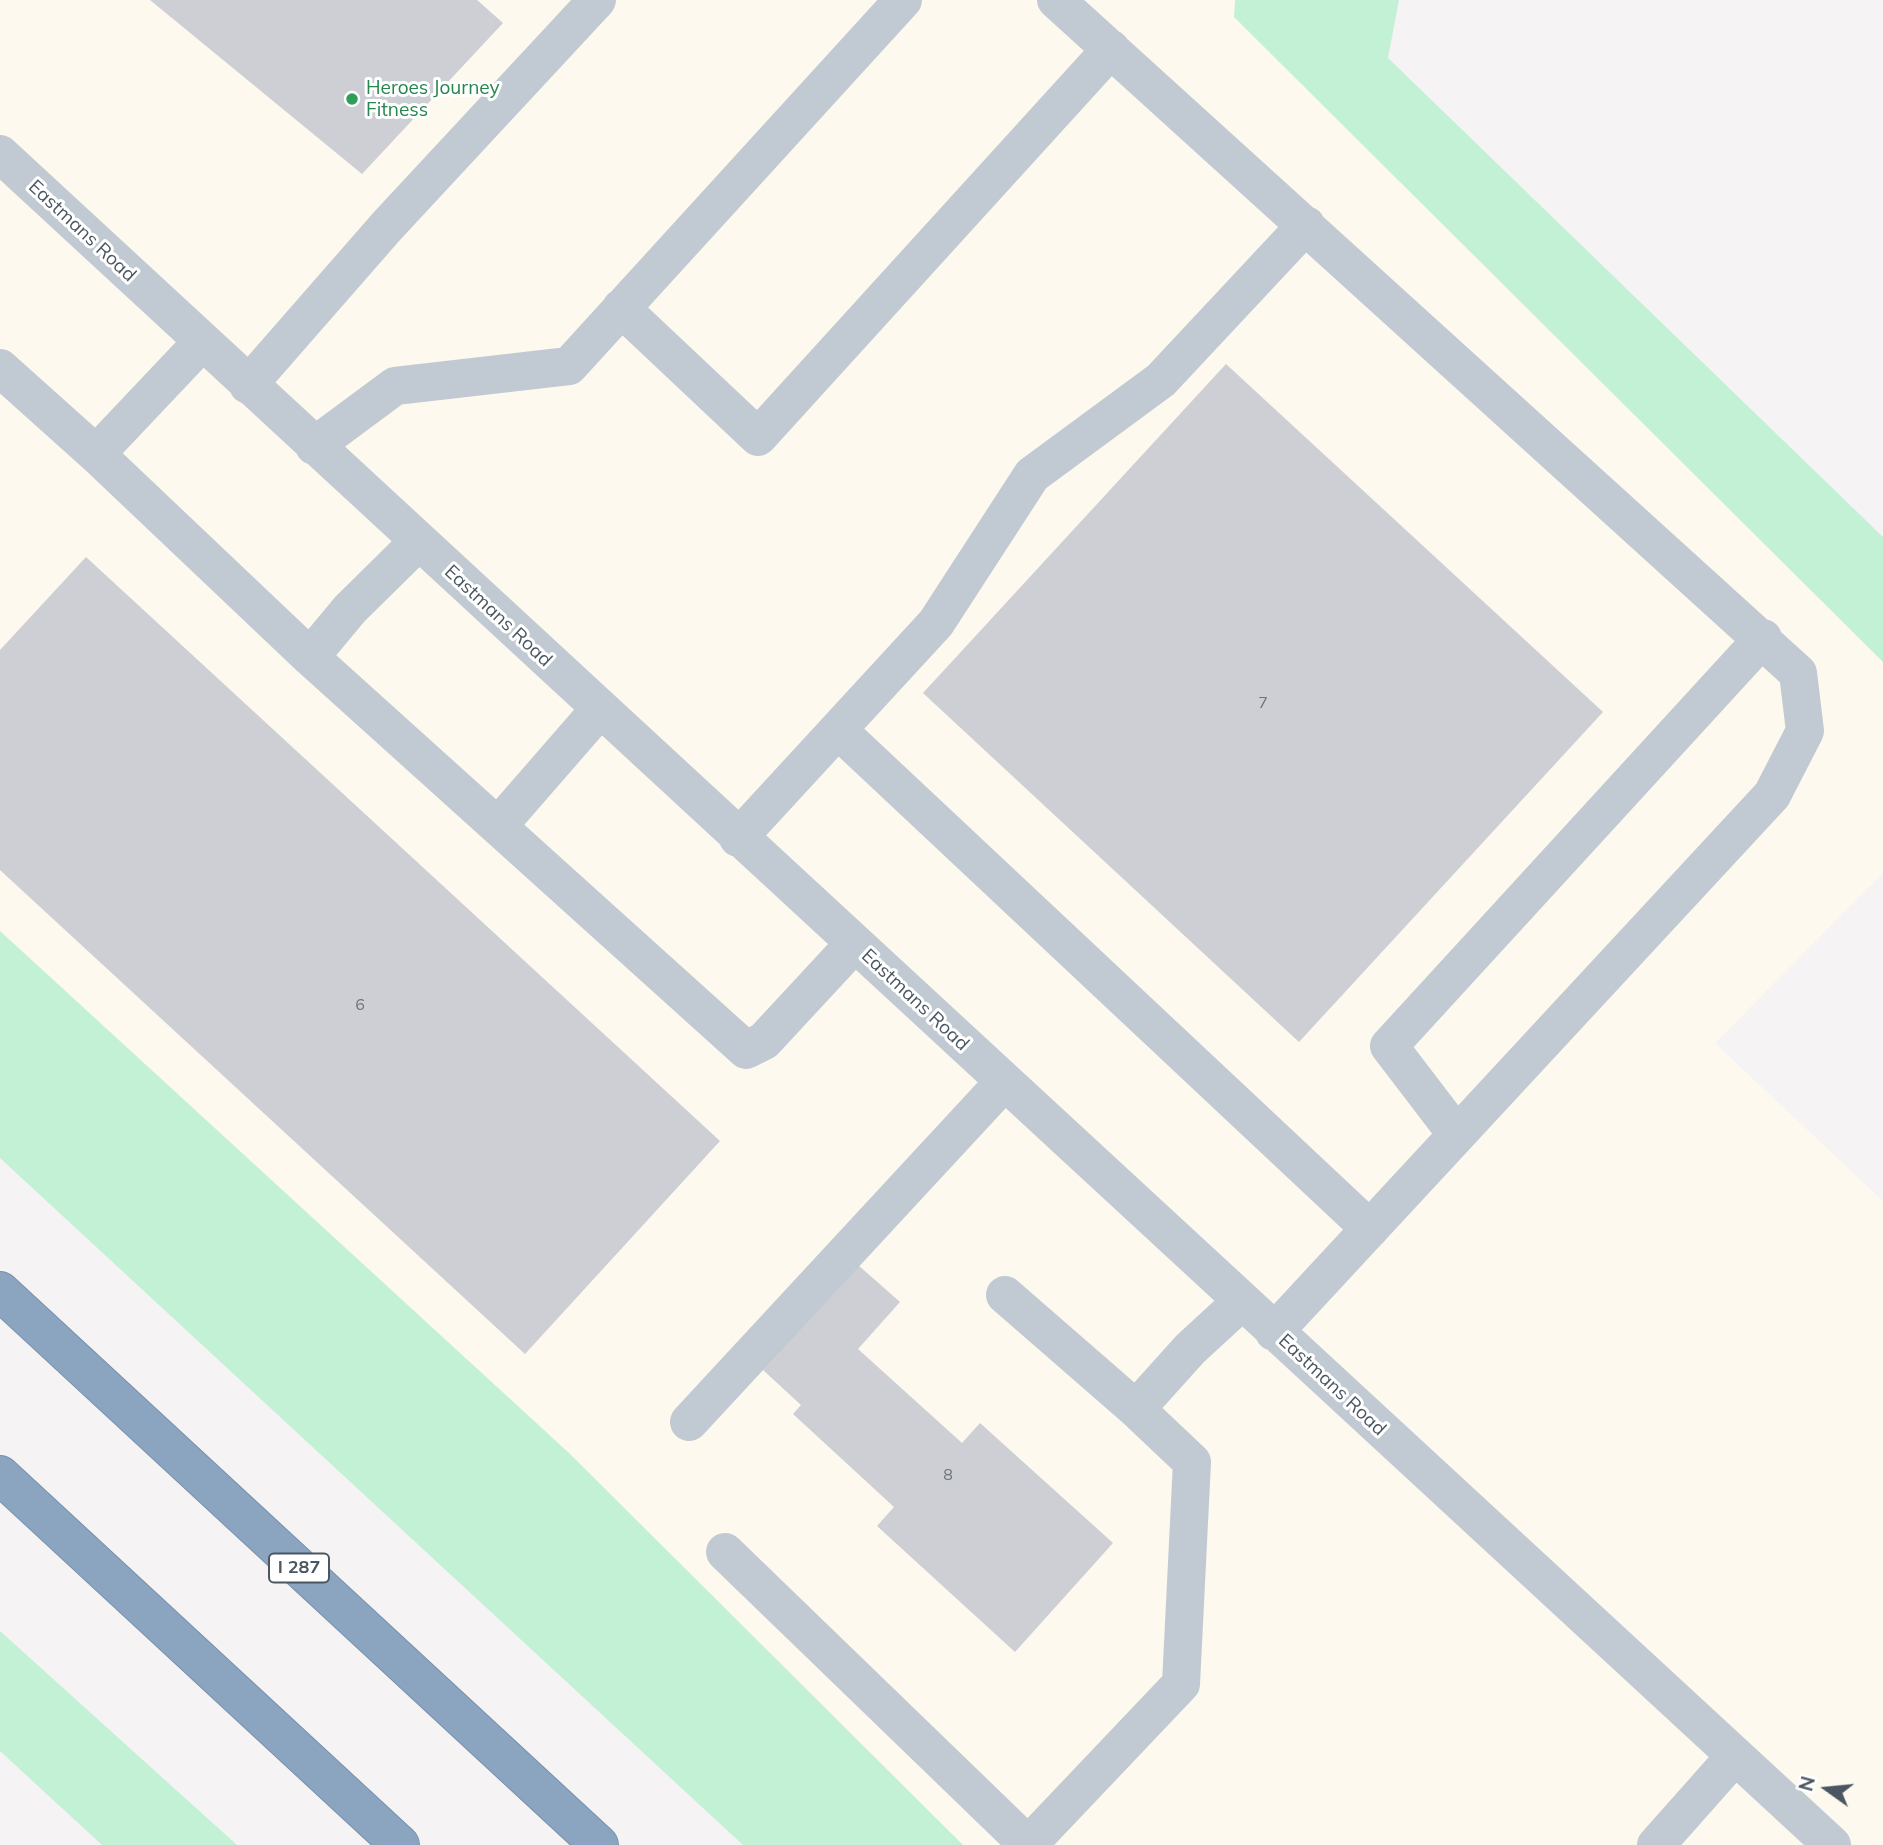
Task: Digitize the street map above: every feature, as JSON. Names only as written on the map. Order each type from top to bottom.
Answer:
[{"type":"highway","name":"I 287","points":[[0,1291],[599,1845]]},
{"type":"highway","points":[[0,1475],[401,1845]]},
{"type":"street","points":[[247,385],[387,226],[597,0]]},
{"type":"street","points":[[314,446],[395,386],[569,366],[903,0]]},
{"type":"street","points":[[1056,0],[1763,638],[1798,673],[1805,731],[1772,795],[1274,1332]]},
{"type":"street","points":[[621,308],[758,438],[1111,49]]},
{"type":"street","name":"Eastmans Road","points":[[0,154],[599,710],[1832,1845]]},
{"type":"street","points":[[738,838],[936,623],[1032,475],[1161,380],[1306,225]]},
{"type":"street","points":[[96,454],[202,342]]},
{"type":"street","points":[[0,368],[96,454],[310,657],[746,1050],[764,1041],[854,944]]},
{"type":"street","points":[[310,657],[350,609],[418,542]]},
{"type":"street","points":[[1457,1135],[1389,1046],[1763,638]]},
{"type":"street","points":[[498,827],[599,710]]},
{"type":"street","points":[[838,730],[1370,1229]]},
{"type":"street","points":[[689,1422],[1004,1082]]},
{"type":"street","points":[[725,1552],[1028,1845],[1181,1684],[1192,1462],[1136,1409],[1005,1295]]},
{"type":"street","points":[[1136,1409],[1189,1349],[1241,1302]]},
{"type":"street","points":[[1656,1845],[1735,1756]]},
{"type":"shaded area","points":[[0,0],[1235,0],[1235,18],[1883,662],[1883,873],[1715,1043],[1883,1201],[1883,1845],[963,1845],[569,1453],[0,931]]},
{"type":"green space","points":[[1235,0],[1399,0],[1388,58],[1883,537],[1883,662],[1234,17]]},
{"type":"green space","points":[[0,931],[569,1453],[963,1845],[743,1845],[0,1158]]},
{"type":"green space","points":[[0,1631],[237,1845],[102,1845],[0,1751]]},
{"type":"building","name":"Heroes Journey Fitness","points":[[150,0],[477,0],[503,23],[362,174]]},
{"type":"building","points":[[1226,364],[1603,712],[1299,1042],[923,693]]},
{"type":"building","points":[[86,557],[720,1141],[525,1354],[0,870],[0,650]]},
{"type":"building","points":[[858,1265],[900,1302],[858,1349],[962,1443],[980,1423],[1113,1543],[1015,1652],[877,1526],[894,1507],[793,1414],[801,1405],[763,1370]]},
{"type":"place","name":"Heroes Journey Fitness","points":[[352,99]]}]
